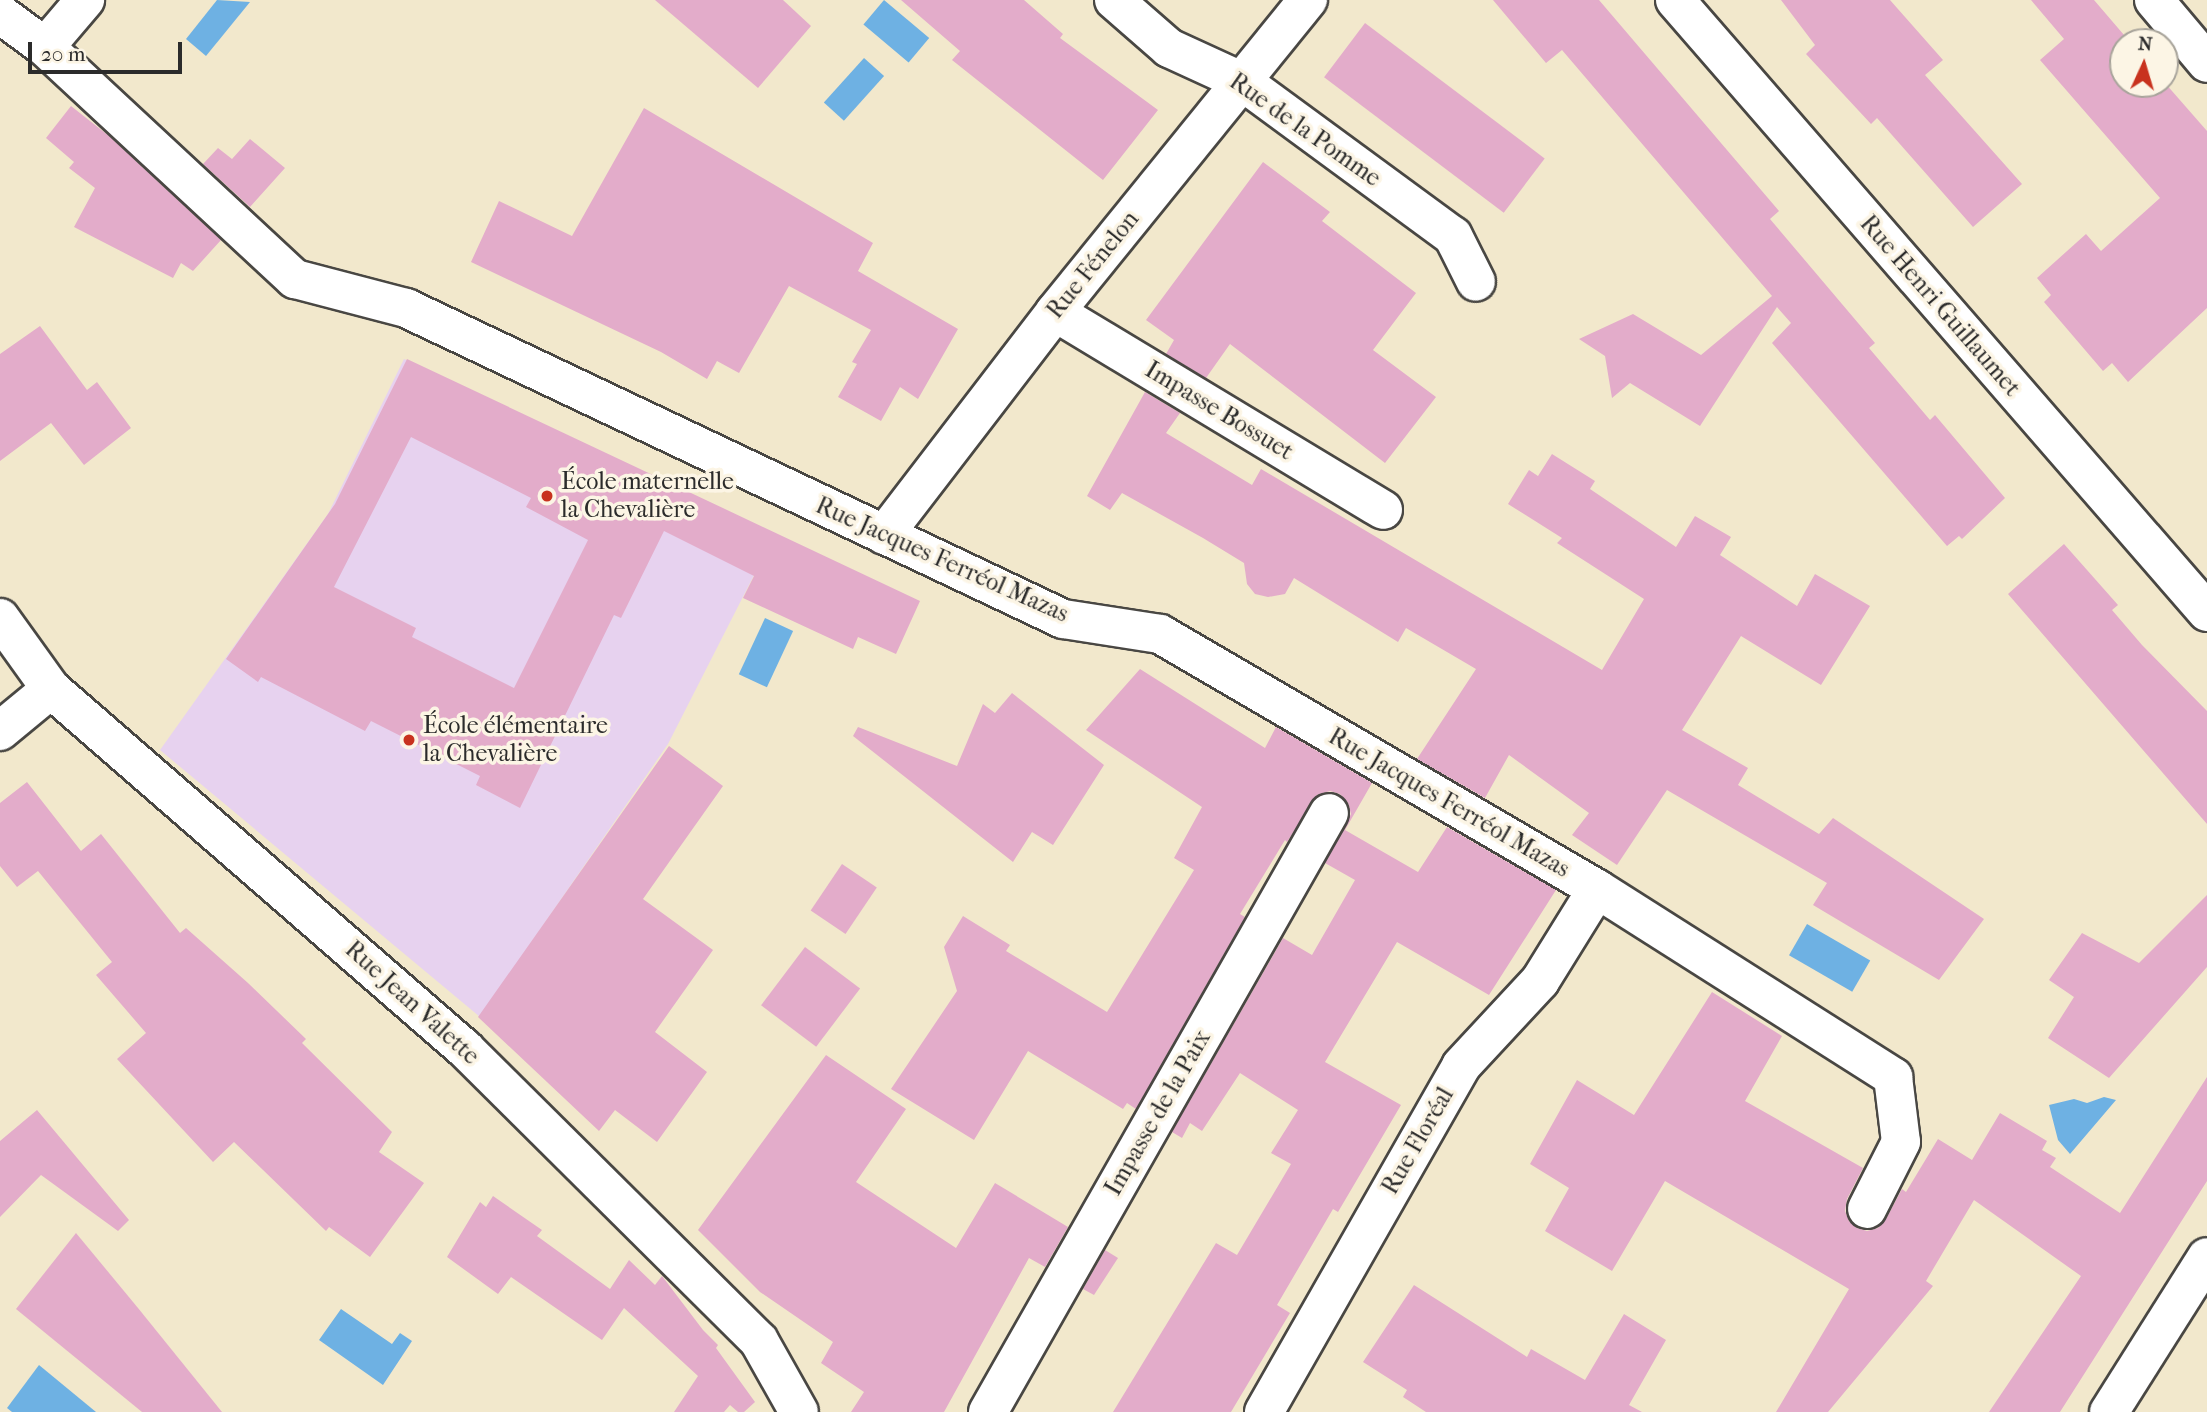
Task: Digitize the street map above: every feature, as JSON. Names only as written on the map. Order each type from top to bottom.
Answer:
[{"type":"street","points":[[45,47],[85,0]]},
{"type":"street","name":"Rue de la Pomme","points":[[1114,0],[1169,48],[1243,82],[1453,236],[1476,282]]},
{"type":"street","name":"Rue Fénelon","points":[[884,535],[1055,312],[1308,0]]},
{"type":"street","name":"Rue Henri Guillaumet","points":[[1675,0],[2200,591]]},
{"type":"street","points":[[2154,0],[2207,62]]},
{"type":"street","name":"Rue Jacques Ferréol Mazas","points":[[0,14],[45,47],[295,279],[406,309],[1063,619],[1160,634],[1597,889],[1893,1077],[1901,1142],[1867,1209]]},
{"type":"street","name":"Impasse Bossuet","points":[[1055,312],[1383,510]]},
{"type":"street","name":"Rue Jean Valette","points":[[0,618],[51,689],[465,1049],[760,1341],[799,1412]]},
{"type":"street","points":[[0,731],[51,689]]},
{"type":"street","name":"Impasse de la Paix","points":[[988,1412],[1328,813]]},
{"type":"street","name":"Rue Floréal","points":[[1264,1412],[1461,1066],[1540,981],[1597,889]]},
{"type":"street","points":[[2109,1412],[2207,1257]]},
{"type":"shaded area","points":[[404,359],[774,536],[668,744],[480,1017],[160,750],[328,514]]},
{"type":"water","points":[[217,0],[250,2],[206,56],[186,39]]},
{"type":"water","points":[[884,0],[929,38],[909,62],[863,25]]},
{"type":"water","points":[[864,58],[884,76],[844,121],[824,103]]},
{"type":"water","points":[[765,618],[793,631],[767,687],[739,674]]},
{"type":"water","points":[[1807,924],[1870,960],[1852,992],[1789,955]]},
{"type":"water","points":[[2104,1097],[2116,1100],[2070,1154],[2058,1140],[2049,1105],[2074,1099],[2087,1103]]},
{"type":"water","points":[[341,1309],[392,1344],[400,1333],[412,1341],[383,1385],[319,1340]]},
{"type":"water","points":[[39,1365],[96,1412],[12,1412],[7,1408]]},
{"type":"building","points":[[655,0],[783,0],[811,26],[758,88]]},
{"type":"building","points":[[901,0],[1024,0],[1063,34],[1060,38],[1158,110],[1103,180],[952,60],[960,51]]},
{"type":"building","points":[[1493,0],[1599,0],[1779,211],[1770,219],[1875,343],[1869,348],[1930,420],[1935,415],[2005,498],[1962,539],[1959,536],[1947,546],[1772,343],[1791,323],[1777,307],[1700,426],[1630,383],[1612,398],[1605,356],[1579,339],[1633,314],[1701,355],[1772,296],[1562,50],[1546,63]]},
{"type":"building","points":[[1781,0],[1890,0],[1943,60],[1925,75],[2022,184],[1973,227],[1877,118],[1871,124],[1806,54],[1815,45]]},
{"type":"building","points":[[2031,0],[2094,0],[2118,28],[2109,28],[2109,98],[2178,98],[2207,131],[2207,308],[2128,382],[2112,363],[2103,371],[2044,302],[2051,295],[2037,278],[2086,234],[2101,251],[2160,198],[2040,60],[2064,39]]},
{"type":"building","points":[[1365,23],[1545,158],[1504,213],[1324,77]]},
{"type":"building","points":[[71,106],[109,136],[221,240],[193,271],[181,263],[173,278],[74,227],[95,188],[69,168],[74,162],[46,138]]},
{"type":"building","points":[[644,108],[873,243],[858,271],[958,329],[918,399],[900,387],[881,421],[838,397],[857,364],[852,362],[871,330],[789,286],[739,373],[717,361],[707,379],[661,352],[471,262],[499,201],[572,236]]},
{"type":"building","points":[[250,139],[285,168],[250,207],[203,164],[218,148],[232,159]]},
{"type":"building","points":[[1263,162],[1330,212],[1322,221],[1416,293],[1373,350],[1436,397],[1385,463],[1230,344],[1206,378],[1166,354],[1174,340],[1146,320]]},
{"type":"building","points":[[40,326],[87,390],[97,382],[131,428],[84,465],[51,423],[0,461],[0,354]]},
{"type":"building","points":[[407,359],[920,601],[896,654],[858,637],[853,649],[743,598],[754,576],[664,531],[621,618],[614,615],[520,808],[476,785],[480,776],[371,721],[365,731],[261,677],[258,682],[226,659],[335,504]],"holes":[[[411,437],[531,498],[526,507],[588,540],[514,688],[412,637],[416,628],[334,587]]]},
{"type":"building","points":[[1145,392],[1180,413],[1166,433],[1252,485],[1261,469],[1602,670],[1644,599],[1557,543],[1562,538],[1508,504],[1529,470],[1538,476],[1552,454],[1595,481],[1590,489],[1676,547],[1695,516],[1731,537],[1720,555],[1797,606],[1815,574],[1870,606],[1821,685],[1741,636],[1682,730],[1748,768],[1738,785],[1819,834],[1833,818],[1984,919],[1939,980],[1813,905],[1827,883],[1667,790],[1617,865],[1572,835],[1589,813],[1509,755],[1485,798],[1417,759],[1476,669],[1406,628],[1398,642],[1294,578],[1285,594],[1268,597],[1255,594],[1247,584],[1244,563],[1203,538],[1122,493],[1110,510],[1087,496]]},
{"type":"building","points":[[2064,544],[2118,605],[2112,610],[2142,645],[2207,711],[2207,824],[2008,594]]},
{"type":"building","points":[[1140,669],[1265,748],[1276,727],[1372,783],[1345,830],[1418,872],[1447,827],[1556,890],[1489,995],[1397,942],[1325,1062],[1401,1105],[1338,1212],[1333,1209],[1277,1305],[1290,1313],[1231,1412],[1113,1412],[1216,1243],[1237,1255],[1291,1164],[1271,1153],[1298,1110],[1240,1073],[1202,1131],[1190,1123],[1182,1138],[1172,1132],[1283,938],[1312,955],[1355,880],[1325,863],[1351,814],[1348,803],[1340,794],[1330,791],[1317,795],[1287,842],[1285,840],[1240,914],[1245,917],[1136,1109],[1127,1103],[1123,1109],[1028,1051],[974,1140],[891,1089],[957,991],[944,947],[963,916],[1010,945],[1006,951],[1107,1012],[1194,870],[1174,858],[1202,807],[1086,730]]},
{"type":"building","points":[[1012,693],[1104,765],[1053,845],[1032,832],[1013,862],[853,736],[858,727],[957,766],[983,704],[995,713]]},
{"type":"building","points":[[669,746],[723,786],[643,899],[713,950],[655,1032],[707,1072],[657,1142],[615,1110],[599,1131],[478,1017]]},
{"type":"building","points":[[27,782],[81,851],[101,834],[180,933],[186,928],[248,983],[306,1039],[302,1043],[392,1132],[379,1152],[424,1183],[370,1257],[329,1227],[326,1231],[234,1142],[213,1162],[117,1059],[146,1033],[96,975],[112,962],[38,871],[17,887],[0,866],[0,803]]},
{"type":"building","points":[[842,864],[877,887],[846,934],[811,910]]},
{"type":"building","points":[[2207,895],[2207,967],[2109,1078],[2048,1038],[2074,997],[2049,980],[2082,933],[2139,963]]},
{"type":"building","points":[[805,947],[860,989],[816,1047],[761,1005]]},
{"type":"building","points":[[1712,992],[1782,1036],[1745,1101],[1863,1168],[1847,1199],[1845,1211],[1849,1221],[1857,1228],[1867,1231],[1878,1228],[1886,1219],[1902,1189],[1906,1192],[1938,1139],[1972,1160],[2000,1113],[2047,1141],[2042,1150],[2056,1158],[2050,1167],[2120,1213],[2207,1077],[2207,1181],[2060,1412],[1989,1412],[2081,1276],[1974,1200],[1926,1281],[1933,1286],[1828,1412],[1776,1412],[1849,1289],[1665,1181],[1612,1271],[1545,1231],[1569,1188],[1530,1164],[1577,1080],[1634,1115]]},
{"type":"building","points":[[826,1055],[906,1109],[856,1182],[956,1248],[995,1183],[1068,1227],[1045,1267],[1029,1258],[944,1412],[851,1412],[864,1392],[821,1363],[833,1342],[760,1292],[698,1230]]},
{"type":"building","points":[[37,1110],[129,1220],[118,1231],[41,1175],[0,1217],[0,1141]]},
{"type":"building","points":[[493,1196],[542,1230],[537,1236],[610,1289],[629,1260],[655,1285],[662,1276],[703,1330],[718,1345],[716,1348],[755,1402],[744,1412],[738,1412],[730,1405],[724,1412],[674,1412],[698,1376],[624,1308],[602,1340],[511,1277],[498,1294],[447,1257],[480,1202],[486,1207]]},
{"type":"building","points":[[76,1233],[222,1412],[142,1412],[16,1309]]},
{"type":"building","points":[[1105,1250],[1118,1258],[1094,1295],[1083,1289]]},
{"type":"building","points":[[1414,1285],[1527,1357],[1531,1349],[1585,1380],[1624,1314],[1666,1340],[1629,1405],[1642,1412],[1426,1412],[1403,1397],[1407,1390],[1363,1362]]},
{"type":"place","name":"École maternelle la Chevalière","points":[[547,496]]},
{"type":"place","name":"École élémentaire la Chevalière","points":[[409,740]]}]
